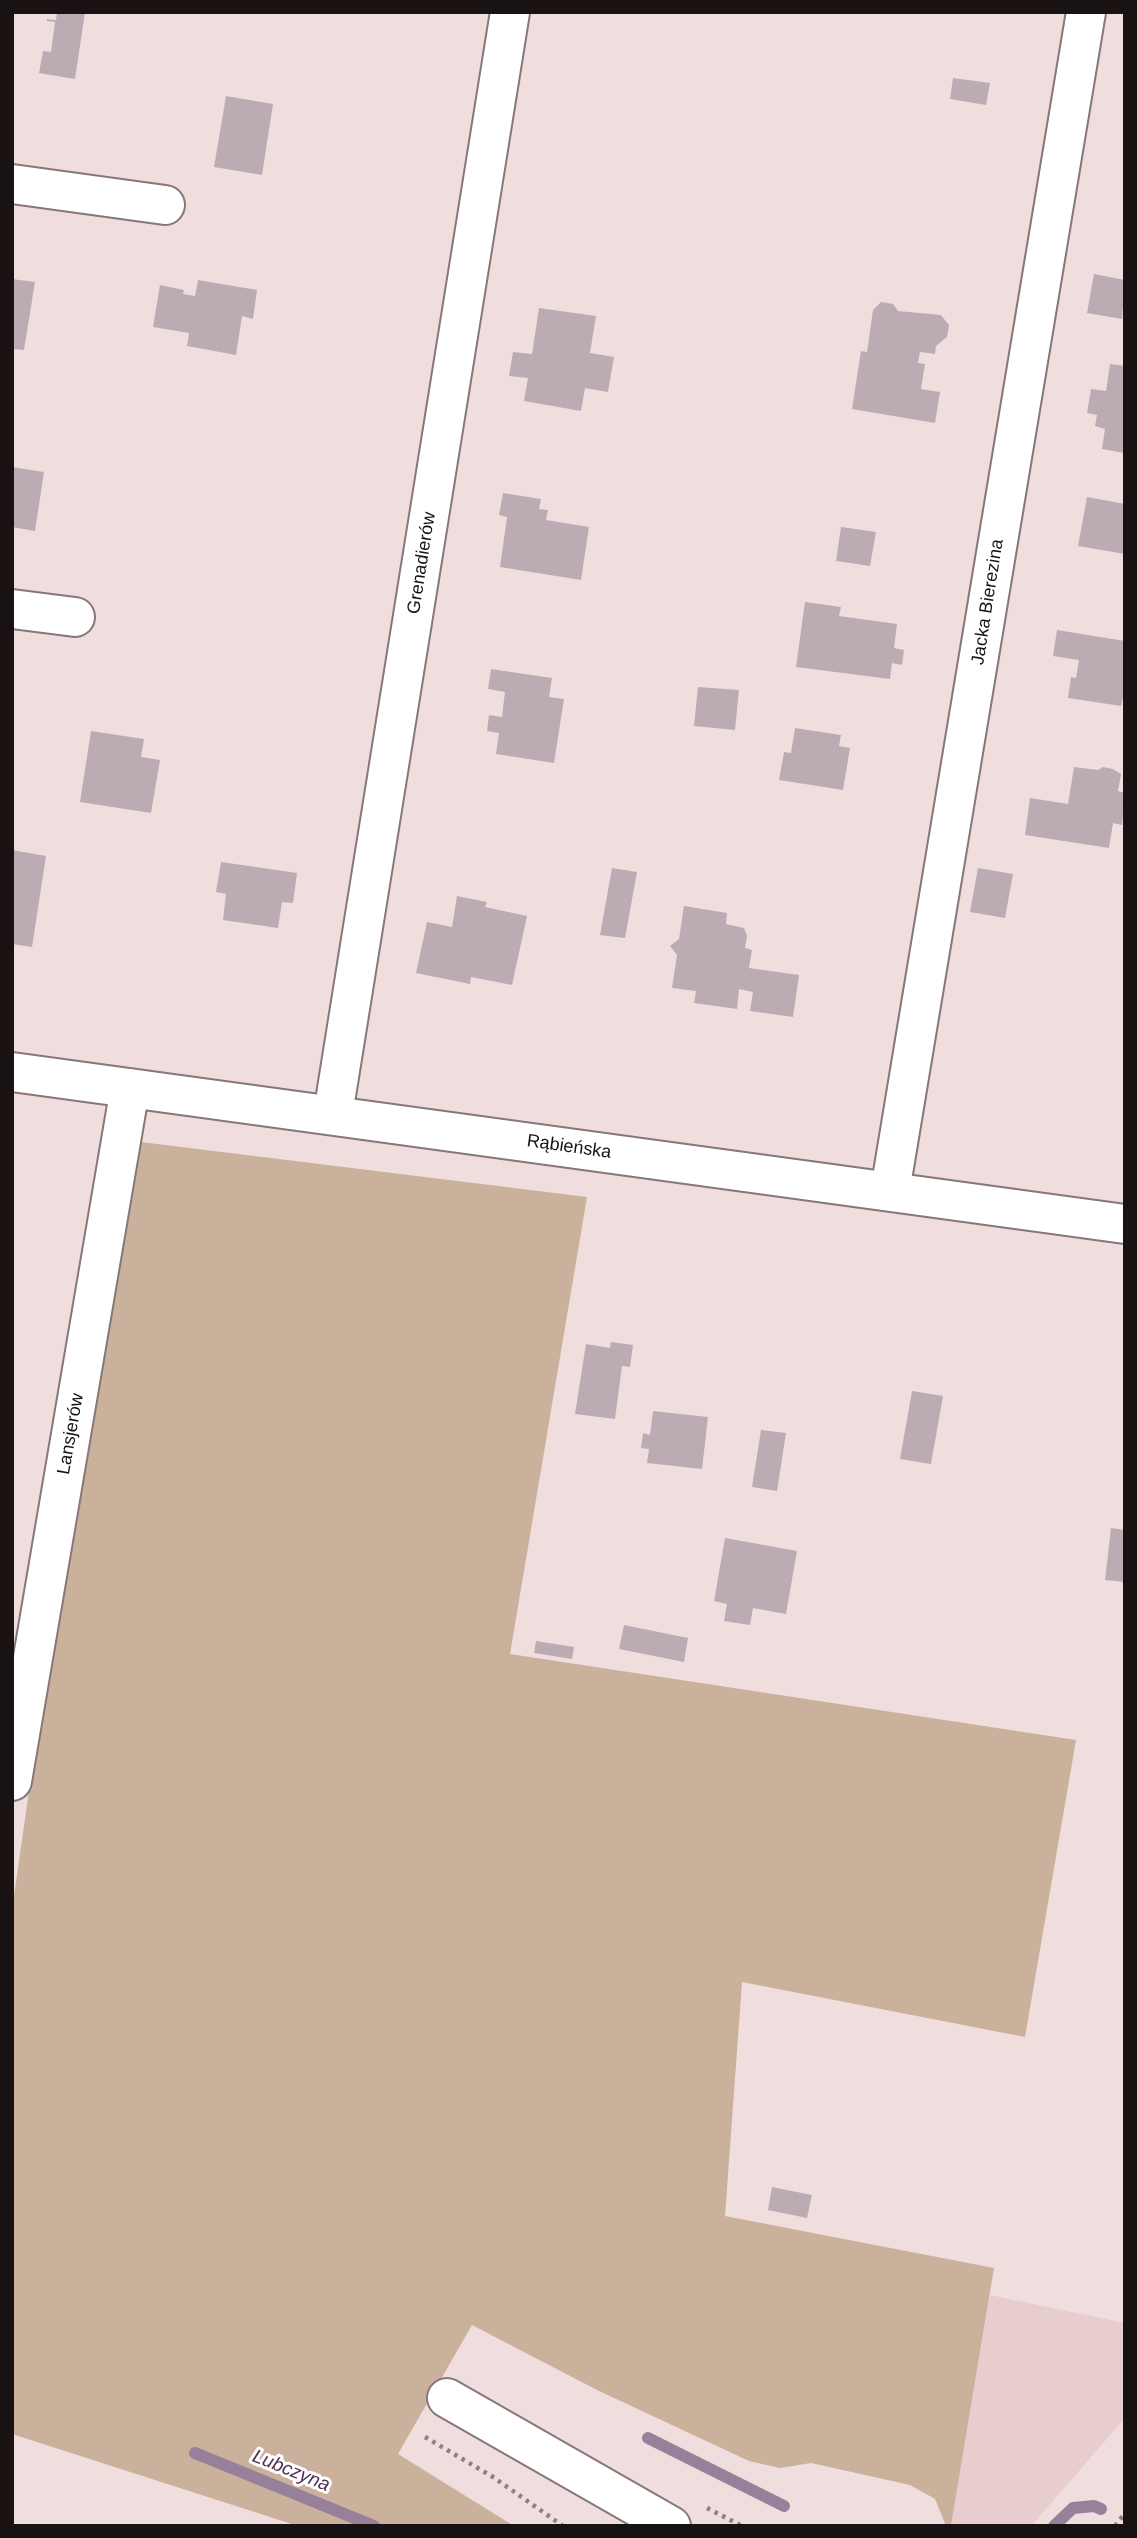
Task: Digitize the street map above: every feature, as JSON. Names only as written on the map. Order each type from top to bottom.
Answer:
[{"type":"street","name":"Grenadierów","points":[[333,1114],[510,12]]},
{"type":"street","name":"Jacka Bierezina","points":[[890,1191],[1086,12]]},
{"type":"street","points":[[12,184],[165,205]]},
{"type":"street","points":[[12,610],[75,617]]},
{"type":"street","name":"Rąbieńska","points":[[12,1072],[1125,1224]]},
{"type":"street","name":"Lansjerów","points":[[12,1781],[130,1088]]},
{"type":"street","points":[[447,2398],[671,2526]]},
{"type":"path","points":[[425,2437],[493,2477],[563,2526]]},
{"type":"path","points":[[1115,2526],[1125,2513]]},
{"type":"shaded area","points":[[141,1142],[587,1197],[510,1654],[1076,1740],[1025,2037],[742,1982],[725,2216],[994,2268],[951,2526],[946,2526],[935,2499],[910,2485],[811,2463],[780,2468],[749,2461],[597,2390],[472,2325],[398,2454],[514,2526],[298,2526],[12,2434],[12,1910],[58,1587],[133,1165]]},
{"type":"shaded area","points":[[990,2295],[1125,2323],[1125,2418],[1032,2525],[951,2526]]},
{"type":"building","points":[[57,12],[85,12],[75,79],[39,73],[43,51],[51,52],[55,22],[47,19],[56,20]]},
{"type":"building","points":[[953,78],[990,83],[986,105],[950,99]]},
{"type":"building","points":[[226,96],[273,104],[262,175],[214,167]]},
{"type":"building","points":[[1094,274],[1125,280],[1122,319],[1087,313]]},
{"type":"building","points":[[12,279],[35,282],[24,350],[12,349]]},
{"type":"building","points":[[198,280],[257,290],[253,319],[242,316],[236,355],[187,346],[189,333],[153,327],[160,285],[184,290],[183,294],[195,296]]},
{"type":"building","points":[[881,302],[893,304],[898,311],[941,315],[949,325],[947,337],[936,346],[935,354],[920,352],[918,363],[925,364],[921,389],[940,392],[935,423],[852,409],[861,351],[867,352],[873,310]]},
{"type":"building","points":[[539,308],[596,316],[590,353],[614,357],[608,392],[585,388],[581,411],[524,401],[528,378],[509,376],[513,352],[532,354]]},
{"type":"building","points":[[1110,364],[1125,366],[1125,453],[1102,449],[1105,429],[1095,426],[1097,415],[1087,413],[1091,389],[1106,391]]},
{"type":"building","points":[[12,467],[44,472],[35,531],[12,527]]},
{"type":"building","points":[[503,493],[541,499],[539,509],[548,510],[546,520],[589,527],[581,580],[500,567],[507,517],[499,515]]},
{"type":"building","points":[[1087,497],[1125,504],[1125,554],[1078,546]]},
{"type":"building","points":[[841,527],[876,532],[870,566],[836,561]]},
{"type":"building","points":[[805,602],[841,607],[839,616],[897,624],[894,648],[904,650],[902,665],[892,663],[890,679],[796,667]]},
{"type":"building","points":[[1057,630],[1125,641],[1125,689],[1121,706],[1068,698],[1071,677],[1076,678],[1079,660],[1053,656]]},
{"type":"building","points":[[491,669],[552,678],[549,697],[564,699],[554,763],[496,754],[499,733],[487,731],[489,715],[502,717],[505,692],[488,689]]},
{"type":"building","points":[[698,687],[739,690],[735,730],[694,726]]},
{"type":"building","points":[[795,728],[841,735],[839,746],[850,748],[843,790],[779,780],[784,752],[791,753]]},
{"type":"building","points":[[91,731],[144,739],[141,757],[160,760],[151,813],[80,802]]},
{"type":"building","points":[[1074,767],[1098,770],[1103,767],[1121,774],[1118,791],[1125,793],[1122,825],[1113,823],[1109,848],[1025,835],[1030,798],[1068,804]]},
{"type":"building","points":[[12,850],[46,856],[32,947],[12,944]]},
{"type":"building","points":[[221,862],[297,873],[293,903],[282,902],[278,928],[223,920],[226,894],[216,892]]},
{"type":"building","points":[[612,868],[637,872],[625,938],[600,935]]},
{"type":"building","points":[[978,868],[1013,874],[1005,918],[970,912]]},
{"type":"building","points":[[457,896],[487,902],[485,907],[527,916],[512,985],[471,977],[470,984],[416,973],[427,922],[452,927]]},
{"type":"building","points":[[684,906],[727,913],[726,924],[744,928],[747,936],[745,948],[752,950],[749,968],[799,975],[793,1017],[750,1011],[753,992],[739,989],[737,1009],[694,1003],[696,991],[672,988],[677,955],[670,946],[679,939]]},
{"type":"building","points":[[611,1342],[633,1345],[630,1367],[622,1366],[615,1419],[575,1414],[586,1344],[610,1348]]},
{"type":"building","points":[[912,1391],[943,1396],[931,1464],[900,1459]]},
{"type":"building","points":[[653,1411],[708,1417],[702,1469],[647,1463],[649,1449],[641,1448],[643,1433],[650,1435]]},
{"type":"building","points":[[761,1430],[786,1433],[777,1491],[752,1487]]},
{"type":"building","points":[[1111,1528],[1125,1530],[1125,1582],[1105,1580]]},
{"type":"building","points":[[725,1538],[797,1551],[786,1614],[753,1608],[750,1625],[724,1621],[727,1604],[714,1601]]},
{"type":"building","points":[[624,1625],[688,1638],[684,1662],[619,1649]]},
{"type":"building","points":[[536,1641],[574,1647],[572,1659],[534,1653]]},
{"type":"building","points":[[772,2187],[812,2195],[807,2218],[768,2210]]},
{"type":"waterway","points":[[648,2438],[784,2506]]},
{"type":"waterway","name":"Lubczyna","points":[[195,2453],[374,2526]]},
{"type":"waterway","name":"Lubczyna","points":[[1054,2526],[1073,2508],[1094,2506],[1101,2509]]}]
